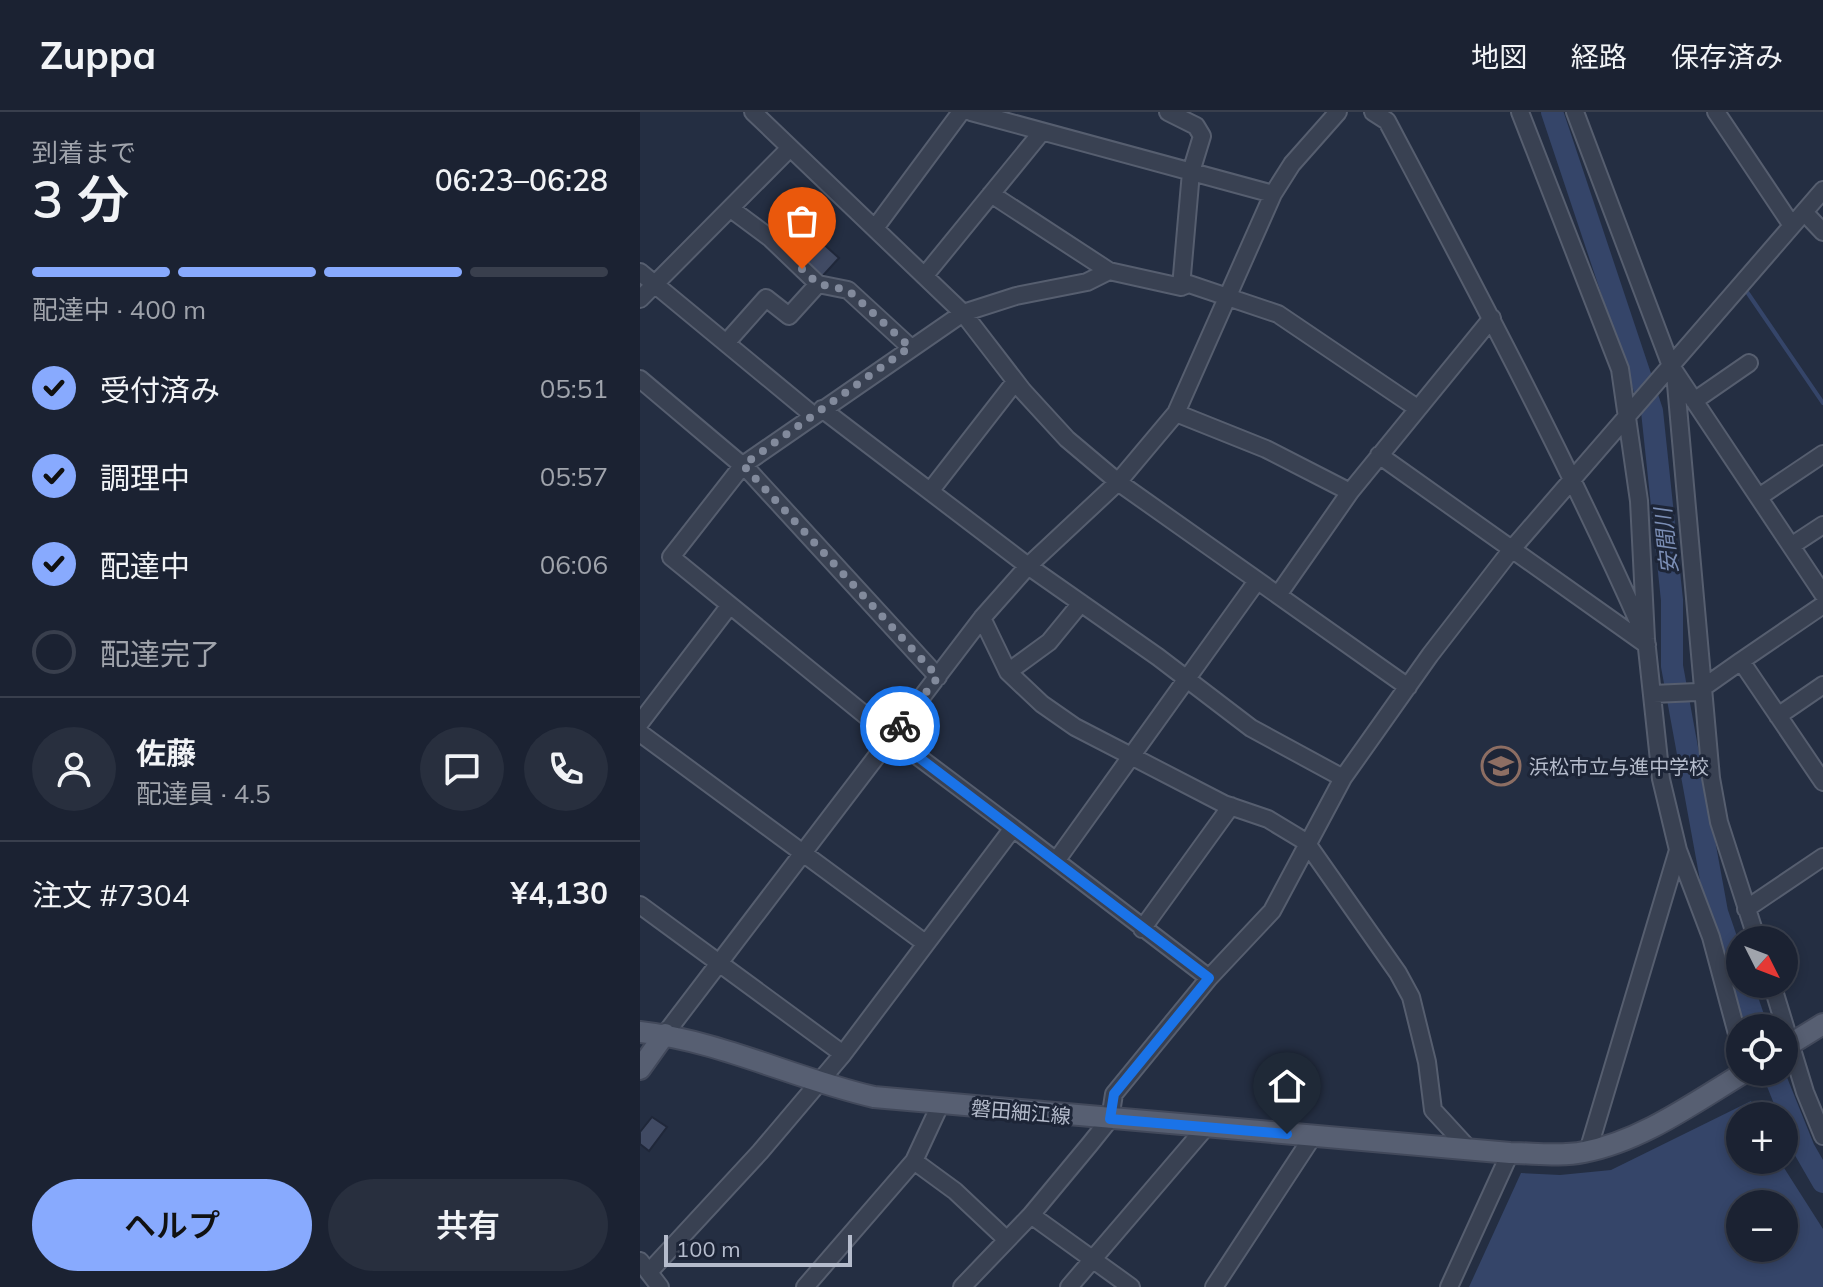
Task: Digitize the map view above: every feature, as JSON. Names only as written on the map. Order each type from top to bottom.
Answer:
[{"type":"main road","points":[[1798,1040],[1823,1024]]},
{"type":"main road","name":"磐田細江線","points":[[640,1032],[665,1034],[716,1047],[817,1084],[874,1097],[1510,1153],[1588,1151],[1628,1138],[1726,1083]]},
{"type":"main road","points":[[640,1069],[665,1034]]},
{"type":"street","points":[[753,112],[926,274],[963,313],[1015,382],[1067,439],[1118,482],[1408,687]]},
{"type":"street","points":[[875,228],[961,112]]},
{"type":"street","points":[[971,112],[1273,194]]},
{"type":"street","points":[[1168,112],[1196,126],[1202,136],[1191,172],[1181,287]]},
{"type":"street","points":[[665,1034],[982,618],[1028,566],[1118,482],[1176,413],[1225,294],[1273,194],[1292,164],[1338,112]]},
{"type":"street","points":[[1373,112],[1387,121],[1492,318],[1573,478],[1646,642]]},
{"type":"street","points":[[1520,112],[1620,369],[1631,412],[1646,642],[1656,694],[1661,779],[1678,850],[1711,937],[1732,1014]]},
{"type":"street","points":[[1575,112],[1671,370],[1699,689],[1719,822],[1752,926]]},
{"type":"street","points":[[1716,112],[1791,224]]},
{"type":"street","points":[[926,274],[1041,133]]},
{"type":"street","points":[[640,299],[790,148]]},
{"type":"street","points":[[962,1287],[1031,1215],[1110,1119],[1114,1094],[1209,978],[1272,911],[1306,842],[1343,778],[1512,549],[1671,370],[1791,224],[1823,190]]},
{"type":"street","points":[[991,194],[1109,271],[1181,287],[1189,284],[1278,314],[1417,408]]},
{"type":"street","points":[[731,209],[770,238],[818,284],[848,290],[910,347]]},
{"type":"street","points":[[1804,212],[1823,232]]},
{"type":"street","points":[[1109,271],[1087,282],[1016,296],[963,313],[910,347],[743,465],[671,557],[892,737],[1209,978]]},
{"type":"street","points":[[640,272],[726,343],[818,412],[931,490],[1028,566],[1251,728],[1343,778]]},
{"type":"street","points":[[726,343],[766,298],[789,316],[818,284]]},
{"type":"street","points":[[1278,595],[1350,492],[1492,318]]},
{"type":"street","points":[[1694,401],[1749,363]]},
{"type":"street","points":[[1671,370],[1823,594]]},
{"type":"street","points":[[640,379],[743,465],[938,677]]},
{"type":"street","points":[[931,490],[1015,382]]},
{"type":"street","points":[[1176,413],[1266,449],[1350,492]]},
{"type":"street","points":[[1759,497],[1823,454]]},
{"type":"street","points":[[1379,455],[1646,642]]},
{"type":"street","points":[[1791,546],[1823,525]]},
{"type":"street","points":[[1056,861],[1257,581]]},
{"type":"street","points":[[1008,672],[1049,642],[1081,603]]},
{"type":"street","points":[[640,723],[730,605]]},
{"type":"street","points":[[1656,694],[1699,689],[1823,605]]},
{"type":"street","points":[[982,618],[1008,672],[1042,704],[1075,727],[1231,806],[1268,819],[1306,842],[1411,997],[1427,1062],[1433,1110],[1468,1148]]},
{"type":"street","points":[[1741,661],[1823,782]]},
{"type":"street","points":[[1778,716],[1823,685]]},
{"type":"street","points":[[640,733],[925,943]]},
{"type":"street","points":[[1142,929],[1231,806]]},
{"type":"street","points":[[660,1287],[644,1267],[760,1152],[843,1054],[1013,828]]},
{"type":"street","points":[[1588,1151],[1678,850]]},
{"type":"street","points":[[1746,909],[1823,857]]},
{"type":"street","points":[[640,905],[843,1054]]},
{"type":"street","points":[[1798,1073],[1823,1136]]},
{"type":"street","points":[[805,1287],[914,1161],[940,1105]]},
{"type":"street","points":[[1069,1287],[1206,1127]]},
{"type":"street","points":[[1214,1287],[1313,1136]]},
{"type":"street","points":[[1449,1287],[1510,1153]]},
{"type":"street","points":[[914,1161],[955,1191],[1006,1239]]},
{"type":"street","points":[[1031,1215],[1131,1287]]},
{"type":"water","points":[[1726,1113],[1726,1174],[1788,1174],[1823,1229],[1823,1287],[1469,1287],[1521,1173],[1560,1175],[1611,1170]]},
{"type":"building","points":[[819,240],[839,258],[818,281],[798,263]]},
{"type":"building","points":[[652,1117],[667,1127],[649,1151],[640,1144],[640,1132]]},
{"type":"waterway","name":"安間川","points":[[1552,112],[1652,411],[1672,600],[1672,666],[1717,912],[1726,938]]},
{"type":"waterway","points":[[1745,289],[1823,403]]},
{"type":"waterway","name":"安間川","points":[[1747,998],[1752,1014]]},
{"type":"waterway","name":"安間川","points":[[1779,1086],[1804,1149],[1823,1182]]},
{"type":"way so far","points":[[802,269],[818,284],[848,290],[910,347],[743,465],[938,677],[900,726]]},
{"type":"place","name":"浜松市立与進中学校","points":[[1501,766]]},
{"type":"route","points":[[900,726],[892,737],[1209,978],[1114,1094],[1110,1119],[1287,1134]]}]
